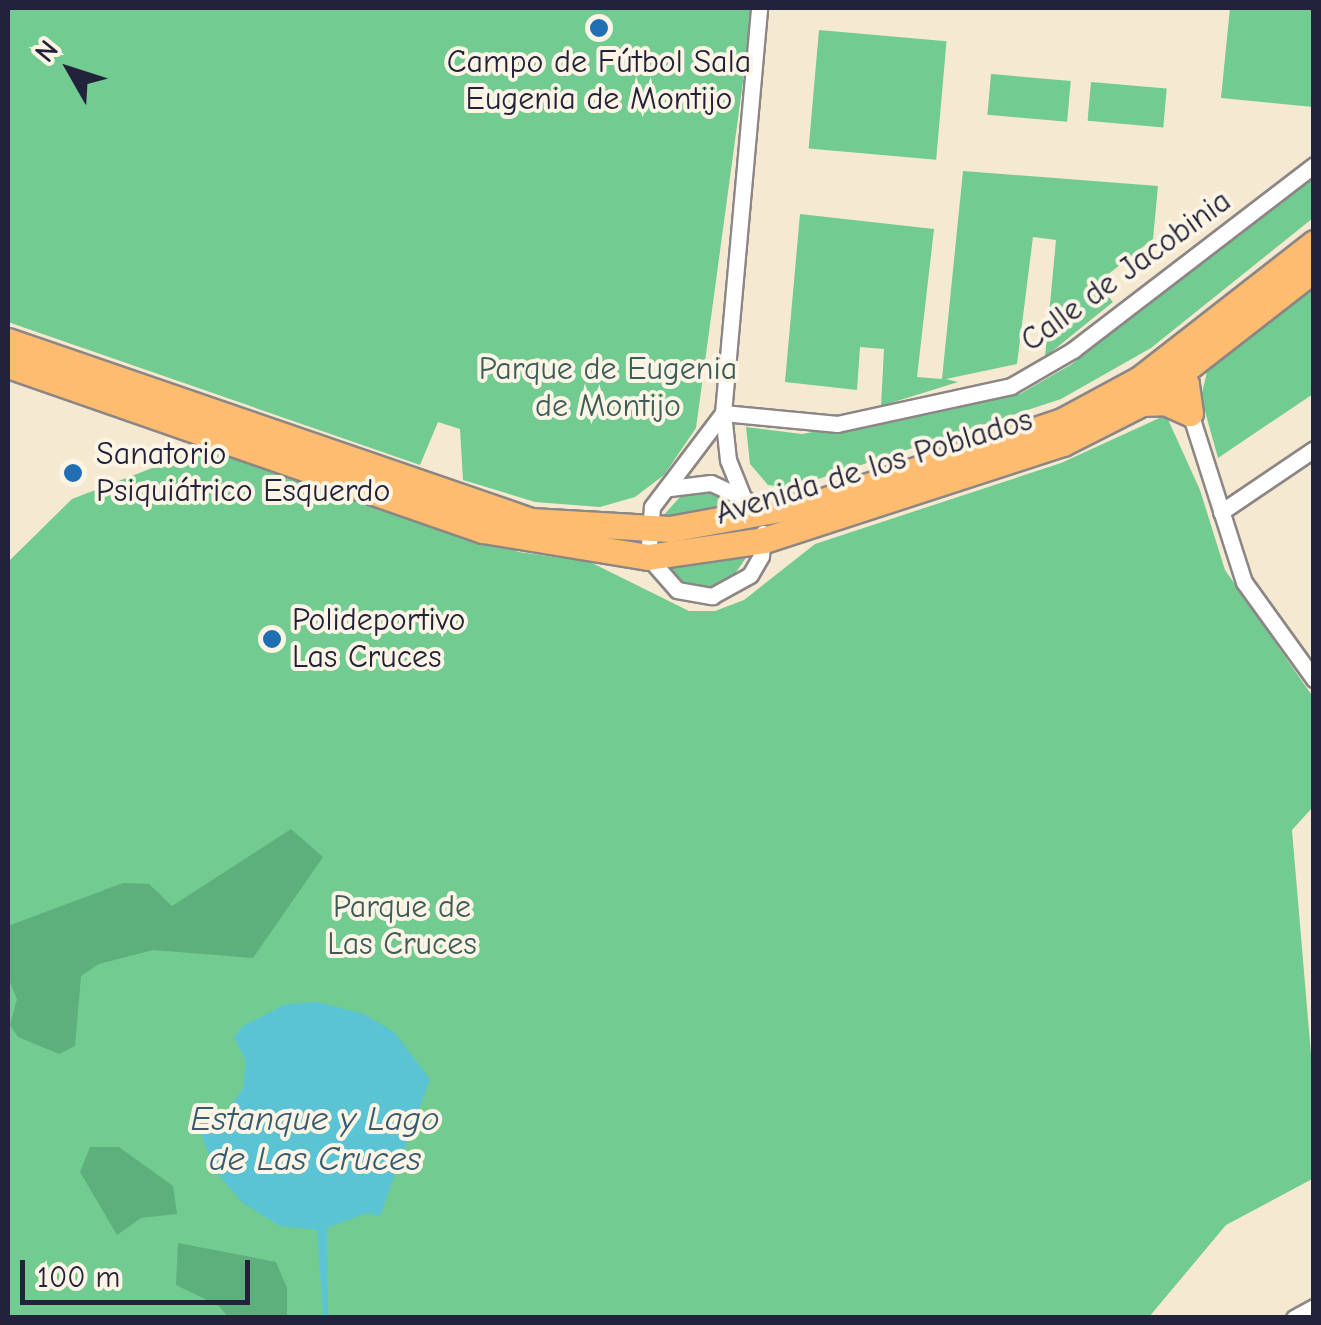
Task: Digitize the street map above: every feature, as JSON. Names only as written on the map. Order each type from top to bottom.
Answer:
[{"type":"main road","name":"Avenida de los Poblados","points":[[8,365],[483,530],[648,557],[755,518],[1007,442],[1141,391],[1314,243]]},
{"type":"main road","points":[[1141,391],[1180,376],[1314,269]]},
{"type":"main road","name":"Avenida de los Poblados","points":[[8,342],[518,517],[646,530],[755,518]]},
{"type":"main road","points":[[1141,391],[1190,413],[1190,396],[1180,376]]},
{"type":"street","points":[[723,414],[652,507],[646,530],[648,557],[677,590],[712,596],[744,581],[755,518],[728,460],[723,414],[759,8]]},
{"type":"street","name":"Calle de Jacobinia","points":[[723,414],[837,424],[1012,386],[1074,350],[1314,166]]},
{"type":"street","points":[[1190,413],[1244,582],[1314,678]]},
{"type":"street","points":[[1221,512],[1314,449]]},
{"type":"street","points":[[670,488],[710,483],[755,518]]},
{"type":"street","points":[[1294,1318],[1314,1307]]},
{"type":"green space","name":"Parque de Eugenia de Montijo","points":[[8,8],[753,8],[696,428],[664,475],[635,497],[600,507],[535,502],[463,480],[460,429],[438,422],[420,465],[8,322]]},
{"type":"green space","points":[[1230,8],[1313,8],[1313,107],[1221,98]]},
{"type":"green space","points":[[819,30],[947,41],[936,160],[809,149]]},
{"type":"green space","points":[[991,74],[1071,81],[1067,122],[987,115]]},
{"type":"green space","points":[[1091,82],[1167,89],[1163,127],[1088,121]]},
{"type":"green space","points":[[963,171],[1158,186],[1153,239],[1097,283],[1113,302],[1045,357],[1056,240],[1033,237],[1017,364],[946,379],[958,382],[881,406],[884,349],[860,347],[857,390],[785,382],[800,214],[934,229],[917,377],[942,379]]},
{"type":"green space","points":[[1313,178],[1313,218],[1151,348],[1061,399],[791,488],[768,485],[750,464],[746,427],[802,434],[1020,394],[1072,364]]},
{"type":"green space","points":[[1313,286],[1313,394],[1218,458],[1201,397],[1207,372]]},
{"type":"green space","name":"Parque de Las Cruces","points":[[1166,415],[1200,490],[1225,570],[1313,697],[1313,807],[1292,830],[1313,1078],[1314,1178],[1226,1225],[1149,1317],[8,1318],[8,562],[72,499],[204,448],[519,552],[590,562],[689,611],[715,611],[744,600],[815,544],[1061,463]]},
{"type":"green space","points":[[712,489],[737,508],[662,517],[680,497]]},
{"type":"green space","points":[[746,558],[729,582],[710,590],[683,584],[670,568]]},
{"type":"green space","points":[[291,829],[323,857],[253,958],[153,950],[99,964],[81,976],[75,1046],[59,1054],[18,1037],[10,1025],[17,999],[8,977],[8,926],[123,883],[149,884],[172,906]]},
{"type":"green space","points":[[90,1147],[119,1147],[173,1186],[177,1214],[141,1218],[117,1235],[80,1172]]},
{"type":"green space","points":[[178,1243],[276,1262],[287,1288],[287,1317],[228,1317],[219,1306],[176,1285]]},
{"type":"water","name":"Estanque y Lago de Las Cruces","points":[[317,1002],[364,1014],[394,1032],[430,1079],[380,1216],[367,1213],[327,1228],[328,1318],[323,1317],[317,1230],[280,1226],[243,1203],[215,1171],[203,1139],[203,1125],[225,1114],[243,1088],[246,1061],[234,1037],[243,1026],[284,1005]]},
{"type":"place","name":"Campo de Fútbol Sala Eugenia de Montijo","points":[[599,28]]},
{"type":"place","name":"Sanatorio Psiquiátrico Esquerdo","points":[[73,473]]},
{"type":"place","name":"Polideportivo Las Cruces","points":[[272,639]]}]
